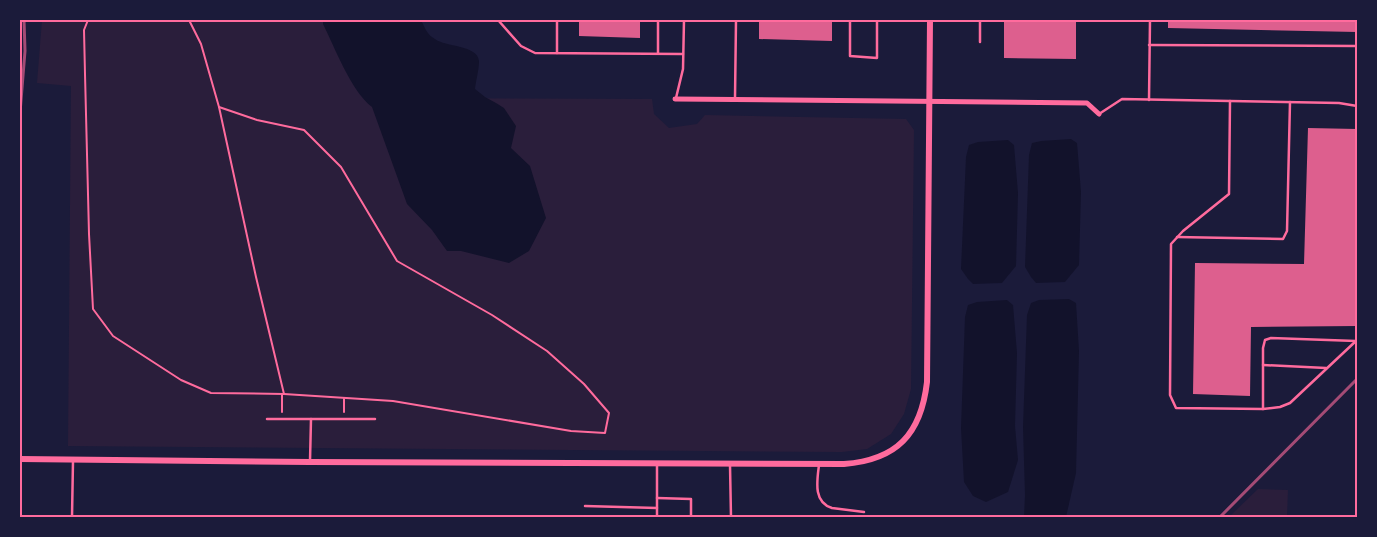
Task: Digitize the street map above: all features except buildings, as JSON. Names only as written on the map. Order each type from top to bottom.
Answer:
[{"type":"street","points":[[20,459],[819,464],[862,463],[881,457],[896,447],[909,434],[919,418],[925,400],[927,382],[930,20]]},
{"type":"street","points":[[675,99],[1087,104],[1099,114]]},
{"type":"lane","points":[[498,20],[521,46],[535,53],[683,54]]},
{"type":"lane","points":[[557,20],[558,53]]},
{"type":"lane","points":[[658,20],[658,54]]},
{"type":"lane","points":[[675,99],[683,69],[684,20]]},
{"type":"lane","points":[[735,100],[736,20]]},
{"type":"lane","points":[[850,20],[850,56],[877,58],[877,20]]},
{"type":"lane","points":[[980,20],[980,42]]},
{"type":"lane","points":[[1149,100],[1150,20]]},
{"type":"lane","points":[[1150,44],[1357,46]]},
{"type":"lane","points":[[1099,114],[1122,99],[1339,103],[1357,106]]},
{"type":"lane","points":[[1230,101],[1229,194],[1183,231],[1171,244],[1170,395],[1176,408],[1263,409],[1280,407],[1290,403],[1357,340]]},
{"type":"lane","points":[[1177,237],[1283,238],[1287,231],[1290,102]]},
{"type":"lane","points":[[1263,409],[1263,348],[1265,340],[1271,338],[1357,340]]},
{"type":"lane","points":[[1263,365],[1328,368]]},
{"type":"lane","points":[[267,418],[375,419]]},
{"type":"lane","points":[[310,462],[311,419]]},
{"type":"lane","points":[[72,517],[73,460]]},
{"type":"lane","points":[[657,463],[657,517]]},
{"type":"lane","points":[[730,464],[731,517]]},
{"type":"lane","points":[[819,464],[817,487],[819,500],[827,507],[864,512]]},
{"type":"lane","points":[[657,498],[691,499],[691,517]]},
{"type":"lane","points":[[585,506],[657,508]]},
{"type":"path","points":[[88,20],[84,30],[89,234],[93,309],[113,336],[181,380],[211,393],[283,394],[393,401],[571,431],[606,433],[609,414],[584,384],[547,351],[492,315],[397,261],[342,167],[304,130],[257,120],[219,107]]},
{"type":"path","points":[[189,20],[201,44],[219,107],[283,394],[282,419]]},
{"type":"path","points":[[344,398],[345,419]]},
{"type":"shaded area","points":[[42,20],[375,20],[376,98],[652,99],[654,114],[669,128],[697,124],[705,115],[906,119],[914,130],[911,389],[904,414],[891,434],[867,449],[842,452],[68,446],[71,86],[37,83]]},
{"type":"shaded area","points":[[323,20],[421,20],[432,37],[440,42],[467,49],[477,56],[479,64],[475,89],[504,108],[516,126],[511,148],[530,166],[546,218],[529,251],[509,263],[461,251],[447,251],[432,230],[407,204],[372,107],[364,100],[350,80],[323,24]]},
{"type":"shaded area","points":[[1071,139],[1077,143],[1081,192],[1079,265],[1065,282],[1036,283],[1025,267],[1029,155],[1032,143]]},
{"type":"shaded area","points":[[1008,140],[1014,145],[1018,193],[1016,266],[1002,283],[973,284],[961,269],[966,157],[969,145],[978,142]]},
{"type":"shaded area","points":[[1069,299],[1076,303],[1079,351],[1076,473],[1066,517],[1024,517],[1023,427],[1027,315],[1031,303],[1039,300]]},
{"type":"shaded area","points":[[1007,300],[1013,305],[1017,353],[1015,426],[1018,460],[1008,492],[986,502],[973,496],[964,482],[961,428],[965,317],[968,305],[977,302]]},
{"type":"shaded area","points":[[1258,489],[1288,490],[1287,517],[1229,517]]},
{"type":"railway","points":[[20,113],[25,51],[24,20]]},
{"type":"railway","points":[[1220,517],[1357,379]]}]
